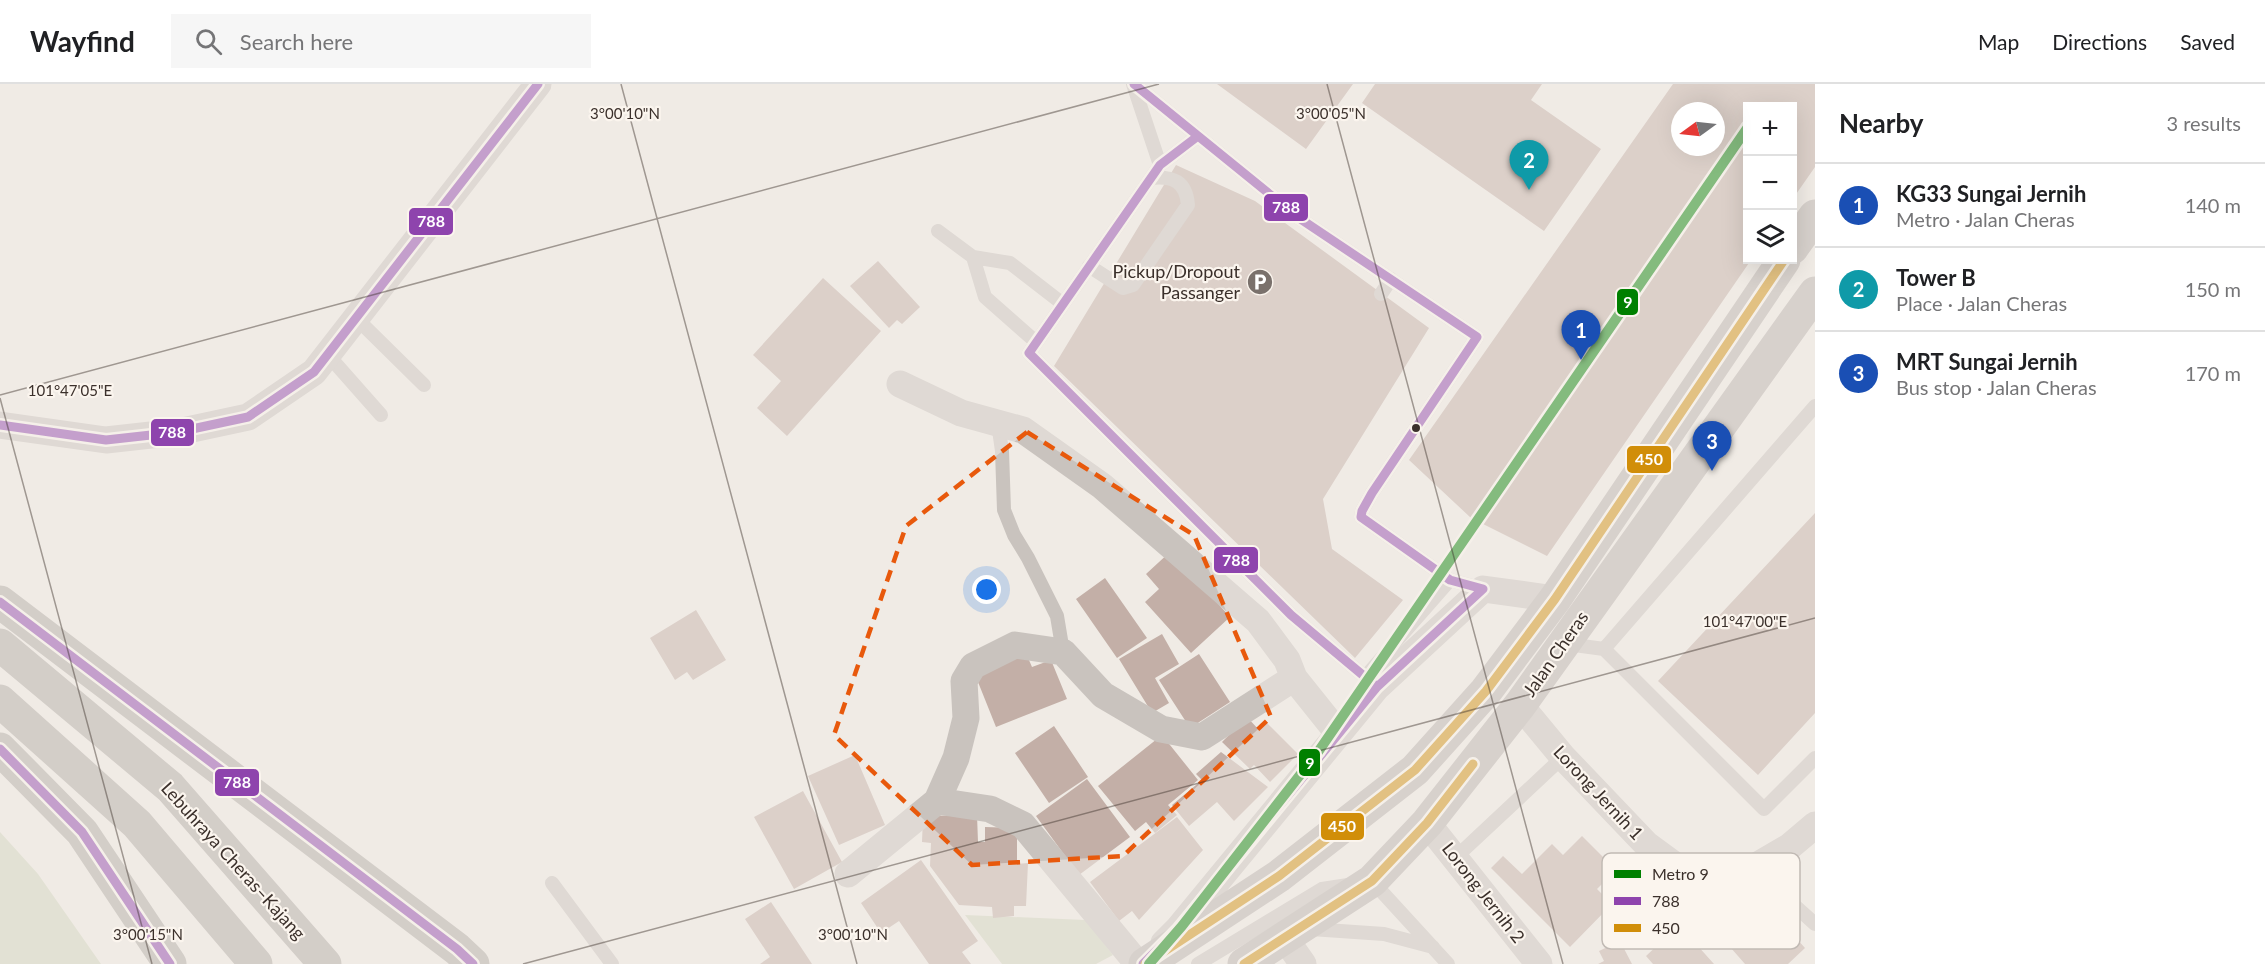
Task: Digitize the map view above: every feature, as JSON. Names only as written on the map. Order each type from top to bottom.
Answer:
[{"type":"highway","points":[[0,602],[466,959]]},
{"type":"highway","name":"Lebuhraya Cheras–Kajang","points":[[0,645],[170,787],[325,964]]},
{"type":"highway","points":[[0,701],[137,824],[256,964]]},
{"type":"highway","points":[[0,749],[81,832],[170,964]]},
{"type":"main road","points":[[1797,241],[1815,216]]},
{"type":"main road","name":"Jalan Cheras","points":[[1144,964],[1279,876],[1415,770],[1486,691],[1555,599],[1781,264]]},
{"type":"main road","name":"Jalan Cheras","points":[[1244,964],[1372,881],[1427,823],[1520,705],[1815,293]]},
{"type":"street","points":[[0,426],[106,440],[178,432],[248,417],[315,372],[538,84]]},
{"type":"street","points":[[900,384],[961,413],[1023,430],[1102,486],[1258,621],[1287,660],[1294,678],[1338,733]]},
{"type":"street","points":[[1144,964],[1178,929],[1338,733],[1371,682],[1483,589],[1555,599]]},
{"type":"street","points":[[848,874],[937,801],[956,758],[966,718],[964,681],[973,666],[1015,645],[1063,651],[1103,695],[1161,729],[1202,737],[1294,678]]},
{"type":"street","name":"Lorong Jernih 1","points":[[1520,705],[1563,757],[1647,845],[1658,853]]},
{"type":"street","points":[[937,801],[990,809],[1023,825],[1138,964]]},
{"type":"street","name":"Lorong Jernih 2","points":[[1427,823],[1539,964]]},
{"type":"street","name":"Lorong Jernih 1","points":[[1779,853],[1815,825]]},
{"type":"street","points":[[1291,933],[1303,964]]},
{"type":"lane","points":[[1133,84],[1198,136],[1296,223],[1391,279],[1477,337],[1372,493],[1361,517],[1450,580],[1483,589]]},
{"type":"lane","points":[[1133,84],[1160,165]]},
{"type":"lane","points":[[1198,136],[1160,165],[1029,353],[1291,615],[1371,682],[1450,580]]},
{"type":"lane","points":[[1089,266],[1123,288],[1133,285],[1188,205],[1187,191],[1176,180],[1163,177],[1151,178]]},
{"type":"lane","points":[[938,231],[973,257],[1010,264],[1063,304]]},
{"type":"lane","points":[[973,257],[985,297],[1036,342]]},
{"type":"lane","points":[[1381,294],[1391,279]]},
{"type":"lane","points":[[356,318],[424,385]]},
{"type":"lane","points":[[328,355],[381,415]]},
{"type":"lane","points":[[1604,649],[1815,406]]},
{"type":"lane","points":[[998,423],[1002,451],[1004,510],[1014,535],[1057,616],[1063,651]]},
{"type":"lane","points":[[1563,643],[1604,649],[1764,809],[1815,758]]},
{"type":"lane","points":[[1455,858],[1563,757]]},
{"type":"lane","points":[[1198,964],[1322,889],[1372,881],[1448,964]]},
{"type":"lane","points":[[552,883],[612,964]]},
{"type":"lane","points":[[1800,910],[1815,924]]},
{"type":"lane","points":[[1291,933],[1384,934],[1433,946]]},
{"type":"highlighted area","points":[[1027,432],[1194,535],[1271,717],[1123,856],[972,865],[834,735],[906,526]]},
{"type":"green space","points":[[0,832],[38,874],[101,964],[0,964]]},
{"type":"green space","points":[[965,915],[1086,920],[1113,955],[1096,964],[1002,964]]},
{"type":"building","points":[[1217,84],[1353,84],[1306,149]]},
{"type":"building","points":[[1375,84],[1542,84],[1531,100],[1601,149],[1544,231],[1362,103]]},
{"type":"building","points":[[1673,84],[1815,84],[1815,167],[1797,193],[1797,102],[1743,102],[1743,264],[1748,264],[1547,556],[1471,518],[1409,460]]},
{"type":"building","points":[[1176,165],[1255,201],[1429,328],[1323,499],[1332,549],[1403,600],[1355,658],[1054,366]]},
{"type":"building","points":[[878,261],[920,307],[902,324],[897,320],[889,328],[850,286]]},
{"type":"building","points":[[823,278],[881,331],[787,436],[757,408],[781,381],[753,355]]},
{"type":"building","points":[[1815,513],[1815,713],[1758,775],[1658,681]]},
{"type":"building","points":[[1171,551],[1230,617],[1191,653],[1145,602],[1159,589],[1146,574]]},
{"type":"building","points":[[1105,578],[1147,638],[1117,658],[1076,599]]},
{"type":"building","points":[[696,610],[726,660],[693,680],[687,672],[675,680],[650,638]]},
{"type":"building","points":[[1162,634],[1179,664],[1155,678],[1169,703],[1152,713],[1119,659]]},
{"type":"building","points":[[1025,651],[1032,667],[1051,660],[1067,699],[996,727],[974,672]]},
{"type":"building","points":[[1199,654],[1230,702],[1190,728],[1159,680]]},
{"type":"building","points":[[1247,717],[1259,730],[1267,723],[1298,754],[1270,782],[1254,765],[1250,769],[1222,742]]},
{"type":"building","points":[[1054,726],[1088,777],[1049,803],[1015,753]]},
{"type":"building","points":[[1162,735],[1198,780],[1168,805],[1177,815],[1155,833],[1146,822],[1135,831],[1098,786]]},
{"type":"building","points":[[1221,752],[1268,787],[1234,821],[1217,802],[1189,826],[1172,805],[1202,780],[1196,774]]},
{"type":"building","points":[[855,755],[885,825],[839,845],[808,776]]},
{"type":"building","points":[[1087,779],[1130,837],[1079,875],[1036,816]]},
{"type":"building","points":[[803,791],[842,862],[794,889],[754,817]]},
{"type":"building","points":[[977,815],[978,842],[985,842],[985,827],[1017,828],[1017,864],[1028,863],[1026,906],[1014,906],[1014,916],[993,918],[992,907],[959,905],[930,866],[931,843],[922,842],[923,816]]},
{"type":"building","points":[[1177,817],[1203,850],[1139,920],[1132,911],[1119,921],[1090,882]]},
{"type":"building","points":[[1582,836],[1602,856],[1602,884],[1597,889],[1602,894],[1602,914],[1570,947],[1491,868],[1503,856],[1522,874],[1552,844],[1563,855]]},
{"type":"building","points":[[921,860],[978,941],[962,952],[971,964],[929,964],[899,921],[881,933],[861,903]]},
{"type":"building","points":[[771,902],[812,964],[760,964],[770,957],[745,919]]},
{"type":"building","points":[[1800,942],[1805,948],[1788,964],[1745,964],[1732,949],[1800,949]]},
{"type":"building","points":[[1624,949],[1632,964],[1598,964],[1604,961],[1599,951]]},
{"type":"building","points":[[1653,949],[1701,949],[1714,964],[1653,964],[1646,956]]},
{"type":"metro line","name":"9","points":[[1149,964],[1182,926],[1318,752],[1743,134]]},
{"type":"transit line","name":"788","points":[[0,425],[106,440],[178,432],[248,417],[314,372],[538,84]]},
{"type":"transit line","name":"788","points":[[1134,84],[1299,218],[1477,337],[1372,493],[1361,517],[1450,580],[1483,589]]},
{"type":"transit line","name":"788","points":[[1198,136],[1160,165],[1029,353],[1291,615],[1377,687]]},
{"type":"transit line","name":"450","points":[[1145,964],[1279,876],[1415,770],[1486,691],[1555,599],[1781,264]]},
{"type":"transit line","name":"788","points":[[1143,964],[1178,929],[1377,687],[1483,589]]},
{"type":"transit line","name":"788","points":[[0,602],[457,949],[473,964]]},
{"type":"transit line","name":"788","points":[[0,749],[82,832],[170,964]]},
{"type":"transit line","name":"450","points":[[1244,964],[1372,881],[1427,823],[1473,764]]},
{"type":"place","name":"Tower B","points":[[1529,190]]},
{"type":"place","name":"Pickup/Dropout Passanger","points":[[1260,282]]},
{"type":"place","name":"KG33 Sungai Jernih","points":[[1581,360]]},
{"type":"place","name":"MRT Sungai Jernih","points":[[1712,471]]}]
